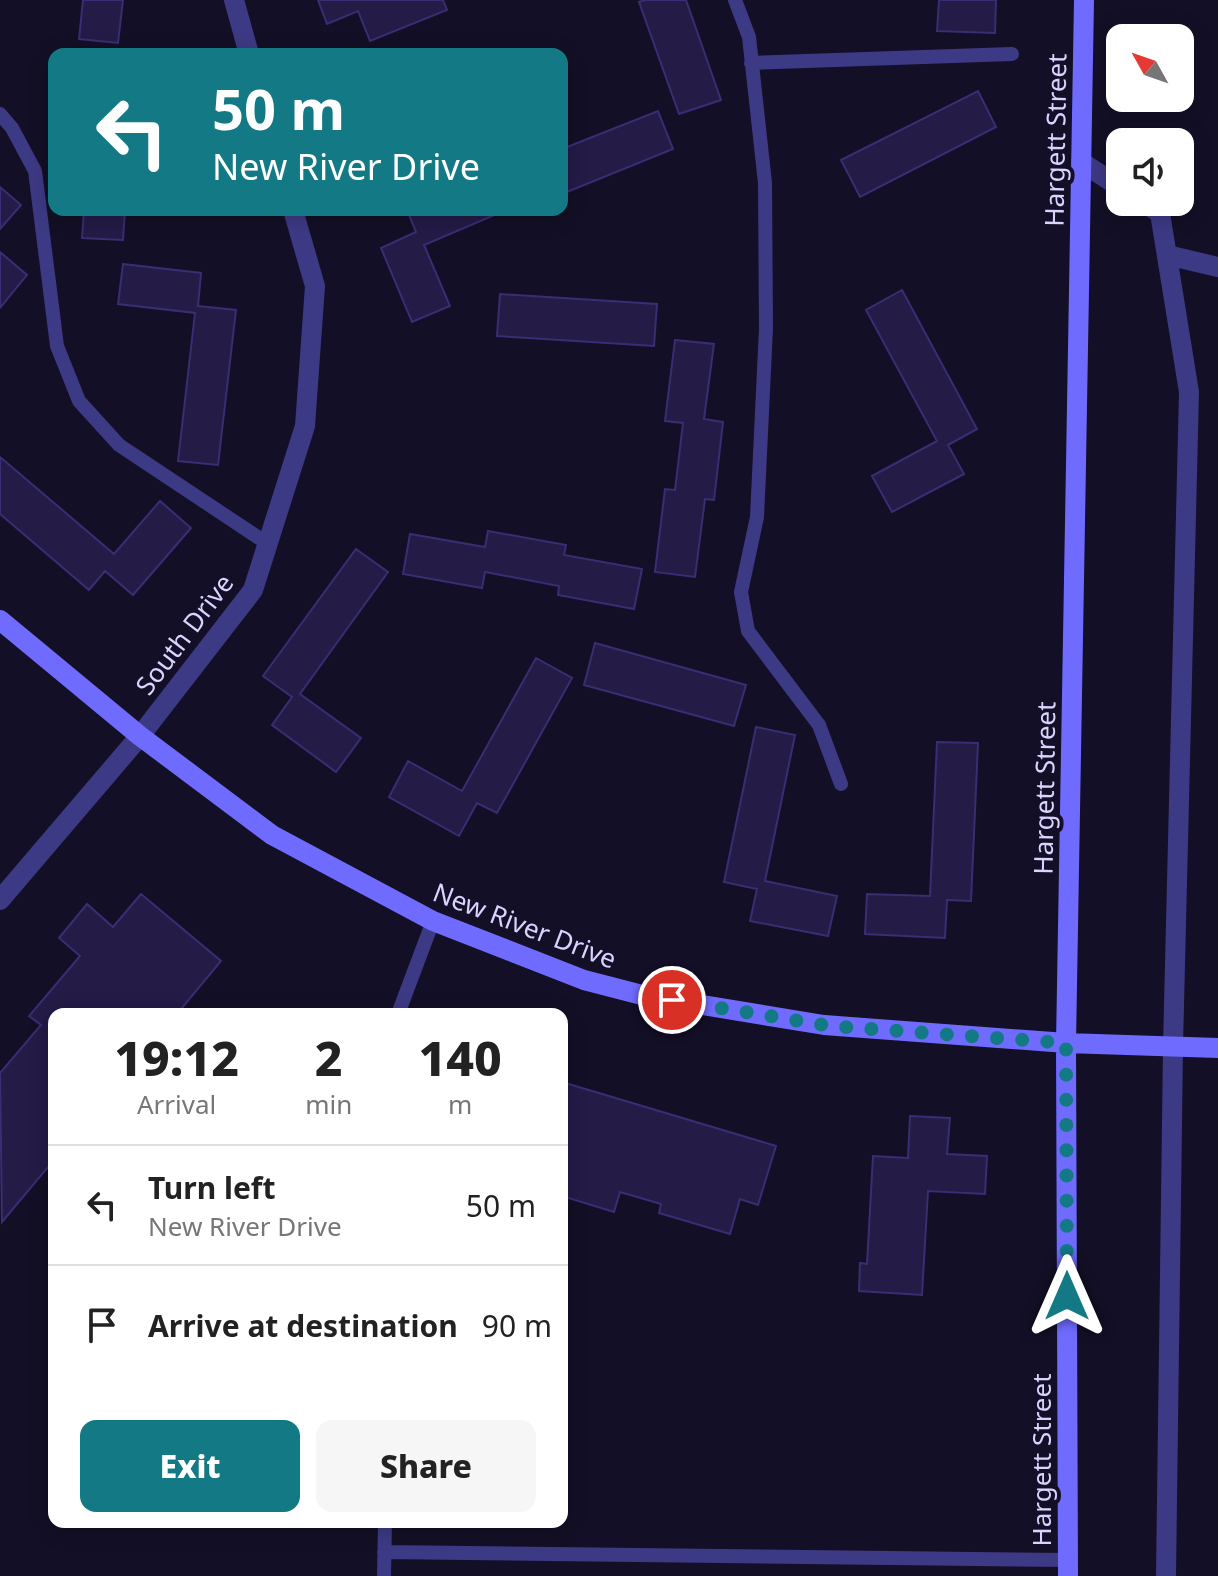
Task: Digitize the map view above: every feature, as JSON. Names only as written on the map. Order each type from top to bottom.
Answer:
[{"type":"main road","name":"Hargett Street","points":[[1068,1568],[1066,1043],[1084,0]]},
{"type":"main road","name":"New River Drive","points":[[0,620],[140,736],[272,835],[433,921],[584,980],[642,995],[830,1026],[1066,1043],[1218,1048]]},
{"type":"street","points":[[234,0],[247,48]]},
{"type":"street","points":[[1081,162],[1106,178]]},
{"type":"street","name":"South Drive","points":[[0,900],[140,736],[253,590],[305,426],[315,286],[295,216]]},
{"type":"street","points":[[1160,216],[1189,392],[1173,1046],[1166,1576]]},
{"type":"street","points":[[1167,255],[1218,267]]},
{"type":"lane","points":[[735,0],[749,37],[765,183],[766,328],[757,517],[741,592],[748,631],[819,725],[841,784]]},
{"type":"lane","points":[[751,63],[1012,54]]},
{"type":"lane","points":[[0,114],[35,171],[57,346],[79,401],[119,445],[268,544]]},
{"type":"lane","points":[[400,1008],[433,921]]},
{"type":"lane","points":[[384,1576],[385,1528]]},
{"type":"lane","points":[[384,1552],[1068,1568]]},
{"type":"building","points":[[83,0],[123,0],[118,43],[79,39]]},
{"type":"building","points":[[318,0],[443,0],[447,10],[370,41],[358,11],[327,24]]},
{"type":"building","points":[[686,0],[721,100],[679,114],[639,2]]},
{"type":"building","points":[[939,0],[996,0],[995,33],[937,31]]},
{"type":"building","points":[[978,91],[996,127],[860,197],[841,160]]},
{"type":"building","points":[[658,111],[673,149],[568,192],[568,147]]},
{"type":"building","points":[[0,187],[21,205],[0,229]]},
{"type":"building","points":[[84,216],[125,216],[123,240],[82,238]]},
{"type":"building","points":[[409,216],[492,216],[424,245],[450,306],[412,322],[381,248],[416,232]]},
{"type":"building","points":[[0,252],[27,275],[0,308]]},
{"type":"building","points":[[123,264],[201,273],[198,306],[236,310],[218,465],[178,461],[195,313],[118,304]]},
{"type":"building","points":[[902,290],[977,429],[948,445],[964,474],[892,512],[872,476],[937,441],[866,310]]},
{"type":"building","points":[[500,294],[657,304],[654,346],[497,336]]},
{"type":"building","points":[[675,340],[714,344],[704,419],[723,422],[714,500],[705,499],[695,577],[655,572],[665,489],[675,490],[683,423],[665,421]]},
{"type":"building","points":[[0,457],[114,554],[160,501],[191,528],[133,595],[105,571],[89,590],[0,514]]},
{"type":"building","points":[[488,531],[566,545],[564,555],[642,569],[634,609],[558,595],[559,586],[485,572],[482,588],[403,574],[410,534],[485,547]]},
{"type":"building","points":[[356,549],[388,572],[300,694],[361,738],[336,772],[272,725],[292,697],[263,676]]},
{"type":"building","points":[[595,643],[746,685],[734,726],[584,685]]},
{"type":"building","points":[[536,658],[572,678],[497,813],[477,803],[459,836],[389,797],[408,761],[462,791]]},
{"type":"building","points":[[756,727],[795,735],[765,881],[837,896],[828,936],[750,921],[757,889],[724,882]]},
{"type":"building","points":[[937,742],[978,743],[971,901],[947,900],[945,938],[865,934],[867,894],[930,896]]},
{"type":"building","points":[[141,894],[221,961],[182,1008],[48,1008],[48,1167],[2,1222],[0,1073],[41,1025],[29,1016],[80,956],[59,938],[87,904],[113,927]]},
{"type":"building","points":[[568,1084],[776,1146],[758,1205],[740,1199],[730,1234],[659,1213],[661,1204],[620,1192],[614,1212],[568,1198]]},
{"type":"building","points":[[910,1116],[950,1118],[947,1154],[987,1156],[985,1194],[928,1191],[922,1295],[859,1291],[860,1263],[867,1264],[873,1156],[908,1158]]},
{"type":"route","points":[[672,1000],[830,1026],[1066,1043],[1067,1296]]}]
